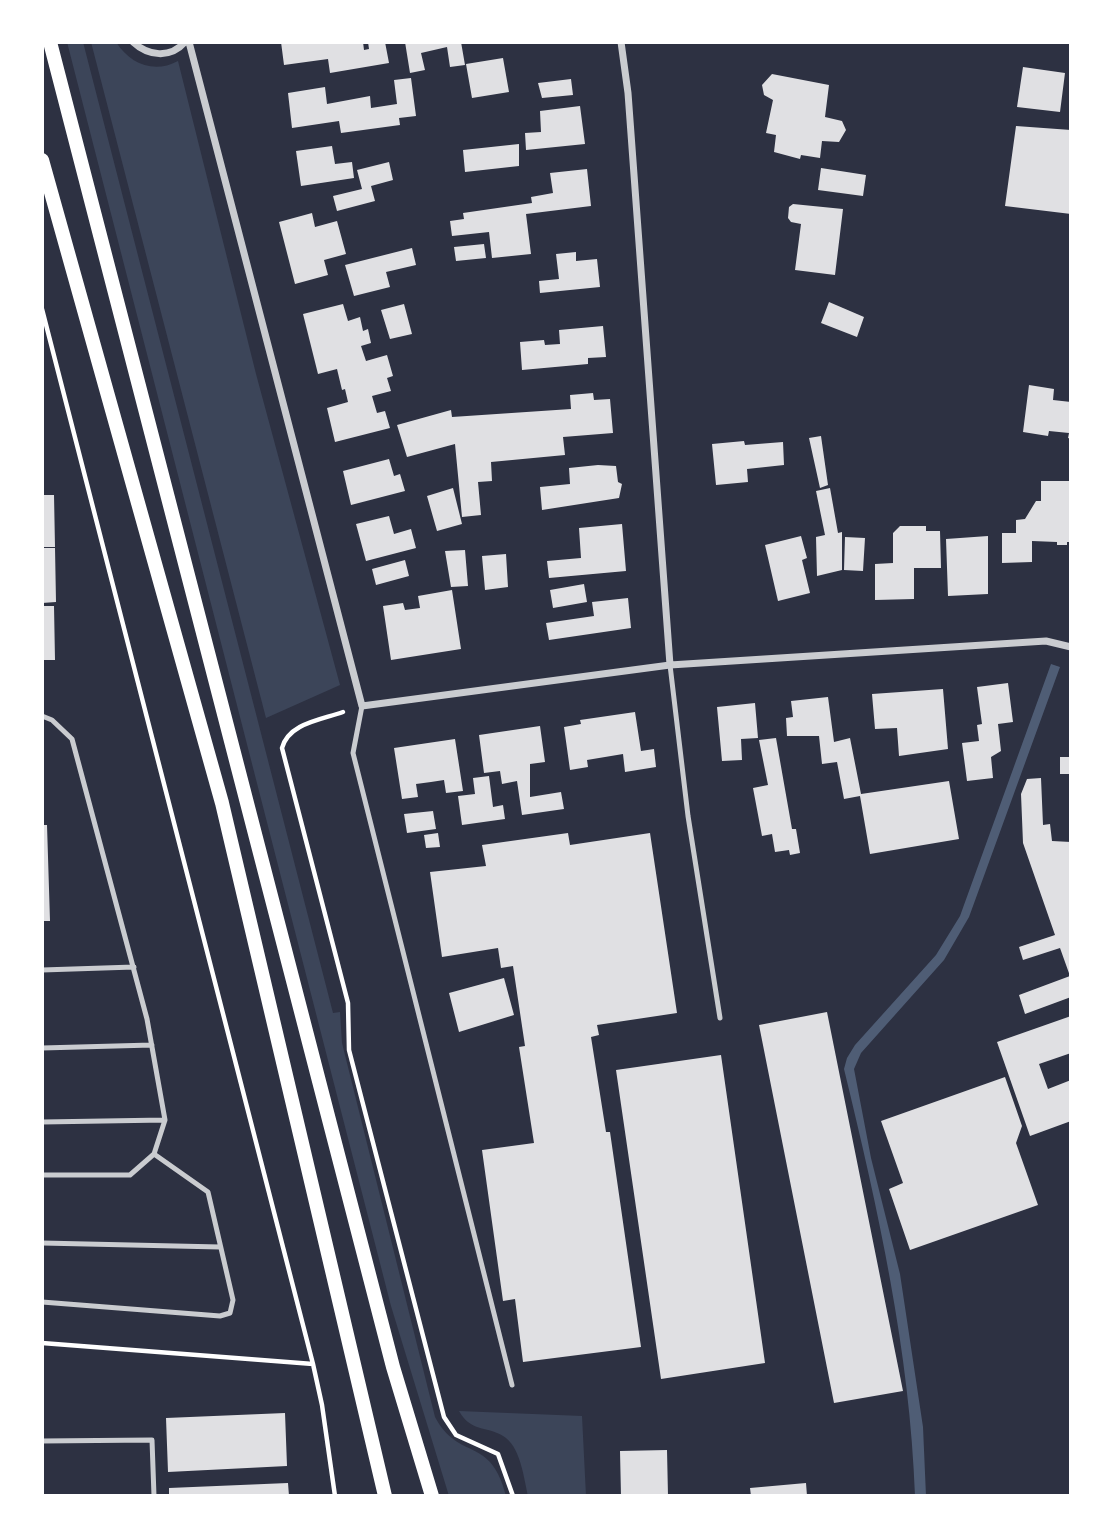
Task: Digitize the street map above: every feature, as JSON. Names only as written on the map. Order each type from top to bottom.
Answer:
[{"type":"main road","points":[[50,42],[383,1326],[432,1496]]},
{"type":"main road","points":[[42,160],[222,803],[386,1496]]},
{"type":"street","points":[[133,42],[150,54],[171,52],[187,42],[362,706],[670,665],[1046,641],[1071,647]]},
{"type":"street","points":[[621,42],[628,93],[670,665]]},
{"type":"lane","points":[[670,665],[688,816],[720,1018]]},
{"type":"lane","points":[[362,706],[353,752],[512,1385]]},
{"type":"lane","points":[[42,716],[52,720],[72,739],[134,967],[152,1045],[165,1120],[154,1154],[130,1175],[42,1175]]},
{"type":"lane","points":[[42,970],[134,967]]},
{"type":"lane","points":[[42,1048],[152,1045]]},
{"type":"lane","points":[[42,1122],[165,1120]]},
{"type":"lane","points":[[42,1302],[220,1316],[230,1313],[233,1300],[208,1192],[154,1154]]},
{"type":"lane","points":[[42,1243],[220,1247]]},
{"type":"lane","points":[[42,1441],[152,1440],[154,1496]]},
{"type":"path","points":[[42,309],[313,1364],[322,1405],[335,1496]]},
{"type":"path","points":[[362,706],[297,728],[286,736],[282,748],[348,1003],[349,1050],[444,1418],[456,1435],[498,1454],[513,1496]]},
{"type":"path","points":[[42,1343],[313,1364]]},
{"type":"shaded area","points":[[67,42],[83,42],[333,1013],[340,1012],[342,1043],[435,1417],[454,1440],[492,1464],[500,1477],[506,1496],[449,1496],[391,1306]]},
{"type":"shaded area","points":[[91,42],[116,42],[135,61],[152,67],[178,61],[256,374],[340,685],[266,718]]},
{"type":"shaded area","points":[[1051,664],[1060,667],[969,917],[944,960],[861,1053],[854,1069],[871,1158],[900,1274],[923,1427],[926,1496],[915,1496],[907,1388],[899,1335],[880,1228],[844,1069],[855,1045],[936,955],[960,916]]},
{"type":"shaded area","points":[[459,1411],[582,1416],[586,1496],[528,1496],[521,1465],[511,1443],[500,1434],[469,1423]]},
{"type":"building","points":[[281,42],[363,42],[364,50],[369,49],[368,42],[385,42],[389,63],[330,73],[328,59],[284,65]]},
{"type":"building","points":[[405,42],[461,42],[465,65],[450,67],[447,47],[421,53],[425,70],[410,73]]},
{"type":"building","points":[[503,58],[509,92],[472,98],[466,64]]},
{"type":"building","points":[[1023,67],[1065,73],[1060,112],[1017,107]]},
{"type":"building","points":[[772,74],[829,85],[825,117],[842,121],[846,130],[839,142],[822,141],[820,158],[801,155],[800,159],[774,152],[776,135],[766,133],[773,100],[764,95],[762,85]]},
{"type":"building","points":[[411,78],[416,116],[399,118],[400,125],[341,133],[339,121],[292,128],[288,93],[325,87],[327,104],[370,96],[371,108],[397,104],[394,80]]},
{"type":"building","points":[[571,79],[573,95],[542,98],[538,83]]},
{"type":"building","points":[[580,106],[585,144],[526,150],[525,133],[541,132],[540,111]]},
{"type":"building","points":[[1016,126],[1071,130],[1071,214],[1005,206]]},
{"type":"building","points":[[519,144],[519,166],[465,172],[463,150]]},
{"type":"building","points":[[332,146],[335,164],[352,162],[354,178],[301,186],[296,151]]},
{"type":"building","points":[[389,162],[393,180],[371,186],[375,201],[337,211],[333,196],[362,189],[357,170]]},
{"type":"building","points":[[821,168],[866,175],[863,196],[818,190]]},
{"type":"building","points":[[587,169],[591,206],[526,214],[531,254],[492,258],[489,232],[452,236],[450,221],[464,219],[463,213],[532,203],[531,197],[553,193],[550,173]]},
{"type":"building","points":[[793,204],[843,209],[835,275],[795,270],[801,224],[791,222],[788,218],[789,207]]},
{"type":"building","points":[[312,213],[315,227],[337,221],[346,254],[324,260],[328,275],[295,284],[279,222]]},
{"type":"building","points":[[484,244],[486,258],[456,261],[454,247]]},
{"type":"building","points":[[412,248],[416,265],[386,272],[390,287],[354,296],[345,265]]},
{"type":"building","points":[[576,252],[576,261],[597,259],[600,287],[540,293],[539,281],[559,279],[556,254]]},
{"type":"building","points":[[829,302],[864,317],[857,337],[821,323]]},
{"type":"building","points":[[343,304],[348,321],[360,317],[363,331],[368,329],[371,343],[361,346],[366,361],[387,355],[393,376],[387,378],[391,391],[372,396],[377,413],[385,411],[390,428],[335,442],[327,408],[348,402],[345,389],[342,390],[337,369],[318,374],[303,314]]},
{"type":"building","points":[[404,304],[412,334],[390,339],[381,310]]},
{"type":"building","points":[[603,326],[606,357],[588,358],[588,364],[522,370],[520,342],[544,340],[545,345],[560,344],[559,330]]},
{"type":"building","points":[[1029,385],[1054,389],[1053,400],[1071,402],[1071,439],[1068,438],[1069,433],[1049,431],[1048,436],[1023,432]]},
{"type":"building","points":[[593,393],[594,400],[610,399],[613,433],[563,437],[565,455],[491,462],[492,481],[478,482],[481,515],[462,517],[455,444],[407,457],[397,425],[451,410],[452,417],[571,409],[570,395]]},
{"type":"building","points":[[821,436],[828,485],[820,488],[809,438]]},
{"type":"building","points":[[744,441],[745,445],[783,442],[784,465],[747,469],[748,482],[716,485],[712,444]]},
{"type":"building","points":[[389,459],[394,476],[400,474],[405,491],[351,505],[343,471]]},
{"type":"building","points":[[616,466],[618,482],[622,484],[619,498],[542,510],[540,487],[570,484],[569,468]]},
{"type":"building","points":[[1041,481],[1071,481],[1071,542],[1057,545],[1057,542],[1032,541],[1032,562],[1002,563],[1002,533],[1016,533],[1016,520],[1025,519],[1036,501],[1041,501]]},
{"type":"building","points":[[453,488],[462,524],[437,531],[427,496]]},
{"type":"building","points":[[830,488],[838,533],[842,532],[842,570],[817,576],[816,537],[825,535],[816,491]]},
{"type":"building","points":[[42,495],[54,495],[55,547],[42,547]]},
{"type":"building","points":[[389,516],[394,534],[411,529],[416,548],[366,561],[356,524]]},
{"type":"building","points":[[622,524],[626,571],[549,578],[547,561],[581,558],[579,528]]},
{"type":"building","points":[[900,526],[926,526],[926,531],[940,531],[941,568],[914,568],[914,599],[875,600],[875,564],[893,563],[893,533]]},
{"type":"building","points":[[801,536],[807,558],[802,560],[810,593],[778,601],[765,545]]},
{"type":"building","points":[[988,536],[988,594],[948,596],[946,539]]},
{"type":"building","points":[[845,537],[865,538],[863,571],[844,570]]},
{"type":"building","points":[[42,548],[55,548],[56,602],[42,603]]},
{"type":"building","points":[[465,550],[468,586],[451,587],[445,551]]},
{"type":"building","points":[[506,554],[508,587],[485,590],[482,556]]},
{"type":"building","points":[[405,560],[409,576],[376,585],[372,569]]},
{"type":"building","points":[[584,584],[587,602],[553,608],[550,590]]},
{"type":"building","points":[[452,590],[461,649],[391,660],[383,606],[403,603],[405,610],[420,608],[418,596]]},
{"type":"building","points":[[628,598],[631,628],[549,640],[546,623],[594,616],[592,602]]},
{"type":"building","points":[[42,606],[54,606],[55,660],[42,660]]},
{"type":"building","points":[[1008,683],[1013,722],[998,724],[1001,751],[991,757],[993,778],[967,781],[962,743],[979,741],[977,725],[982,724],[977,687]]},
{"type":"building","points":[[943,689],[948,749],[899,756],[897,728],[875,729],[872,694]]},
{"type":"building","points":[[828,697],[834,742],[850,738],[861,794],[949,781],[959,839],[870,854],[860,796],[844,799],[837,762],[822,764],[819,736],[787,736],[786,718],[793,717],[791,701]]},
{"type":"building","points":[[755,703],[758,738],[741,739],[742,760],[722,761],[717,707]]},
{"type":"building","points":[[635,712],[641,751],[654,749],[656,767],[625,772],[623,754],[587,760],[588,767],[570,770],[564,727],[581,724],[580,720]]},
{"type":"building","points":[[540,726],[545,762],[530,764],[530,797],[561,792],[564,809],[522,815],[517,781],[502,784],[500,771],[484,773],[479,735]]},
{"type":"building","points":[[776,738],[792,829],[796,829],[800,853],[790,855],[789,850],[775,852],[772,834],[762,836],[753,788],[768,785],[759,740]]},
{"type":"building","points":[[455,739],[463,791],[446,793],[444,780],[416,784],[418,797],[402,799],[394,748]]},
{"type":"building","points":[[1060,757],[1071,757],[1071,774],[1060,774]]},
{"type":"building","points":[[489,776],[493,807],[503,805],[505,819],[462,825],[458,796],[475,794],[473,778]]},
{"type":"building","points":[[1041,778],[1043,825],[1050,824],[1052,841],[1071,842],[1071,997],[1025,1014],[1019,995],[1070,976],[1060,948],[1023,960],[1019,947],[1055,935],[1023,843],[1021,794],[1027,779]]},
{"type":"building","points":[[433,811],[436,829],[407,833],[404,814]]},
{"type":"building","points":[[42,825],[47,825],[50,921],[42,921]]},
{"type":"building","points":[[438,833],[440,847],[426,848],[424,835]]},
{"type":"building","points":[[568,833],[570,845],[650,833],[677,1013],[597,1025],[599,1035],[591,1037],[606,1132],[610,1132],[641,1347],[523,1362],[515,1299],[503,1301],[482,1150],[534,1143],[519,1047],[525,1046],[513,966],[501,968],[498,948],[442,957],[430,872],[486,866],[482,845]]},
{"type":"building","points":[[504,978],[514,1015],[459,1032],[449,993]]},
{"type":"building","points":[[827,1012],[903,1391],[834,1403],[759,1025]]},
{"type":"building","points":[[1071,1016],[1071,1053],[1039,1064],[1048,1089],[1071,1080],[1071,1121],[1030,1136],[997,1042]]},
{"type":"building","points":[[721,1055],[765,1363],[661,1379],[616,1070]]},
{"type":"building","points":[[1005,1077],[1022,1126],[1016,1143],[1038,1205],[910,1250],[889,1189],[903,1183],[881,1121]]},
{"type":"building","points":[[285,1413],[287,1466],[168,1472],[166,1418]]},
{"type":"building","points":[[667,1450],[668,1496],[621,1496],[620,1451]]},
{"type":"building","points":[[288,1483],[289,1496],[169,1496],[169,1488]]},
{"type":"building","points":[[806,1483],[807,1496],[751,1496],[750,1488]]}]
